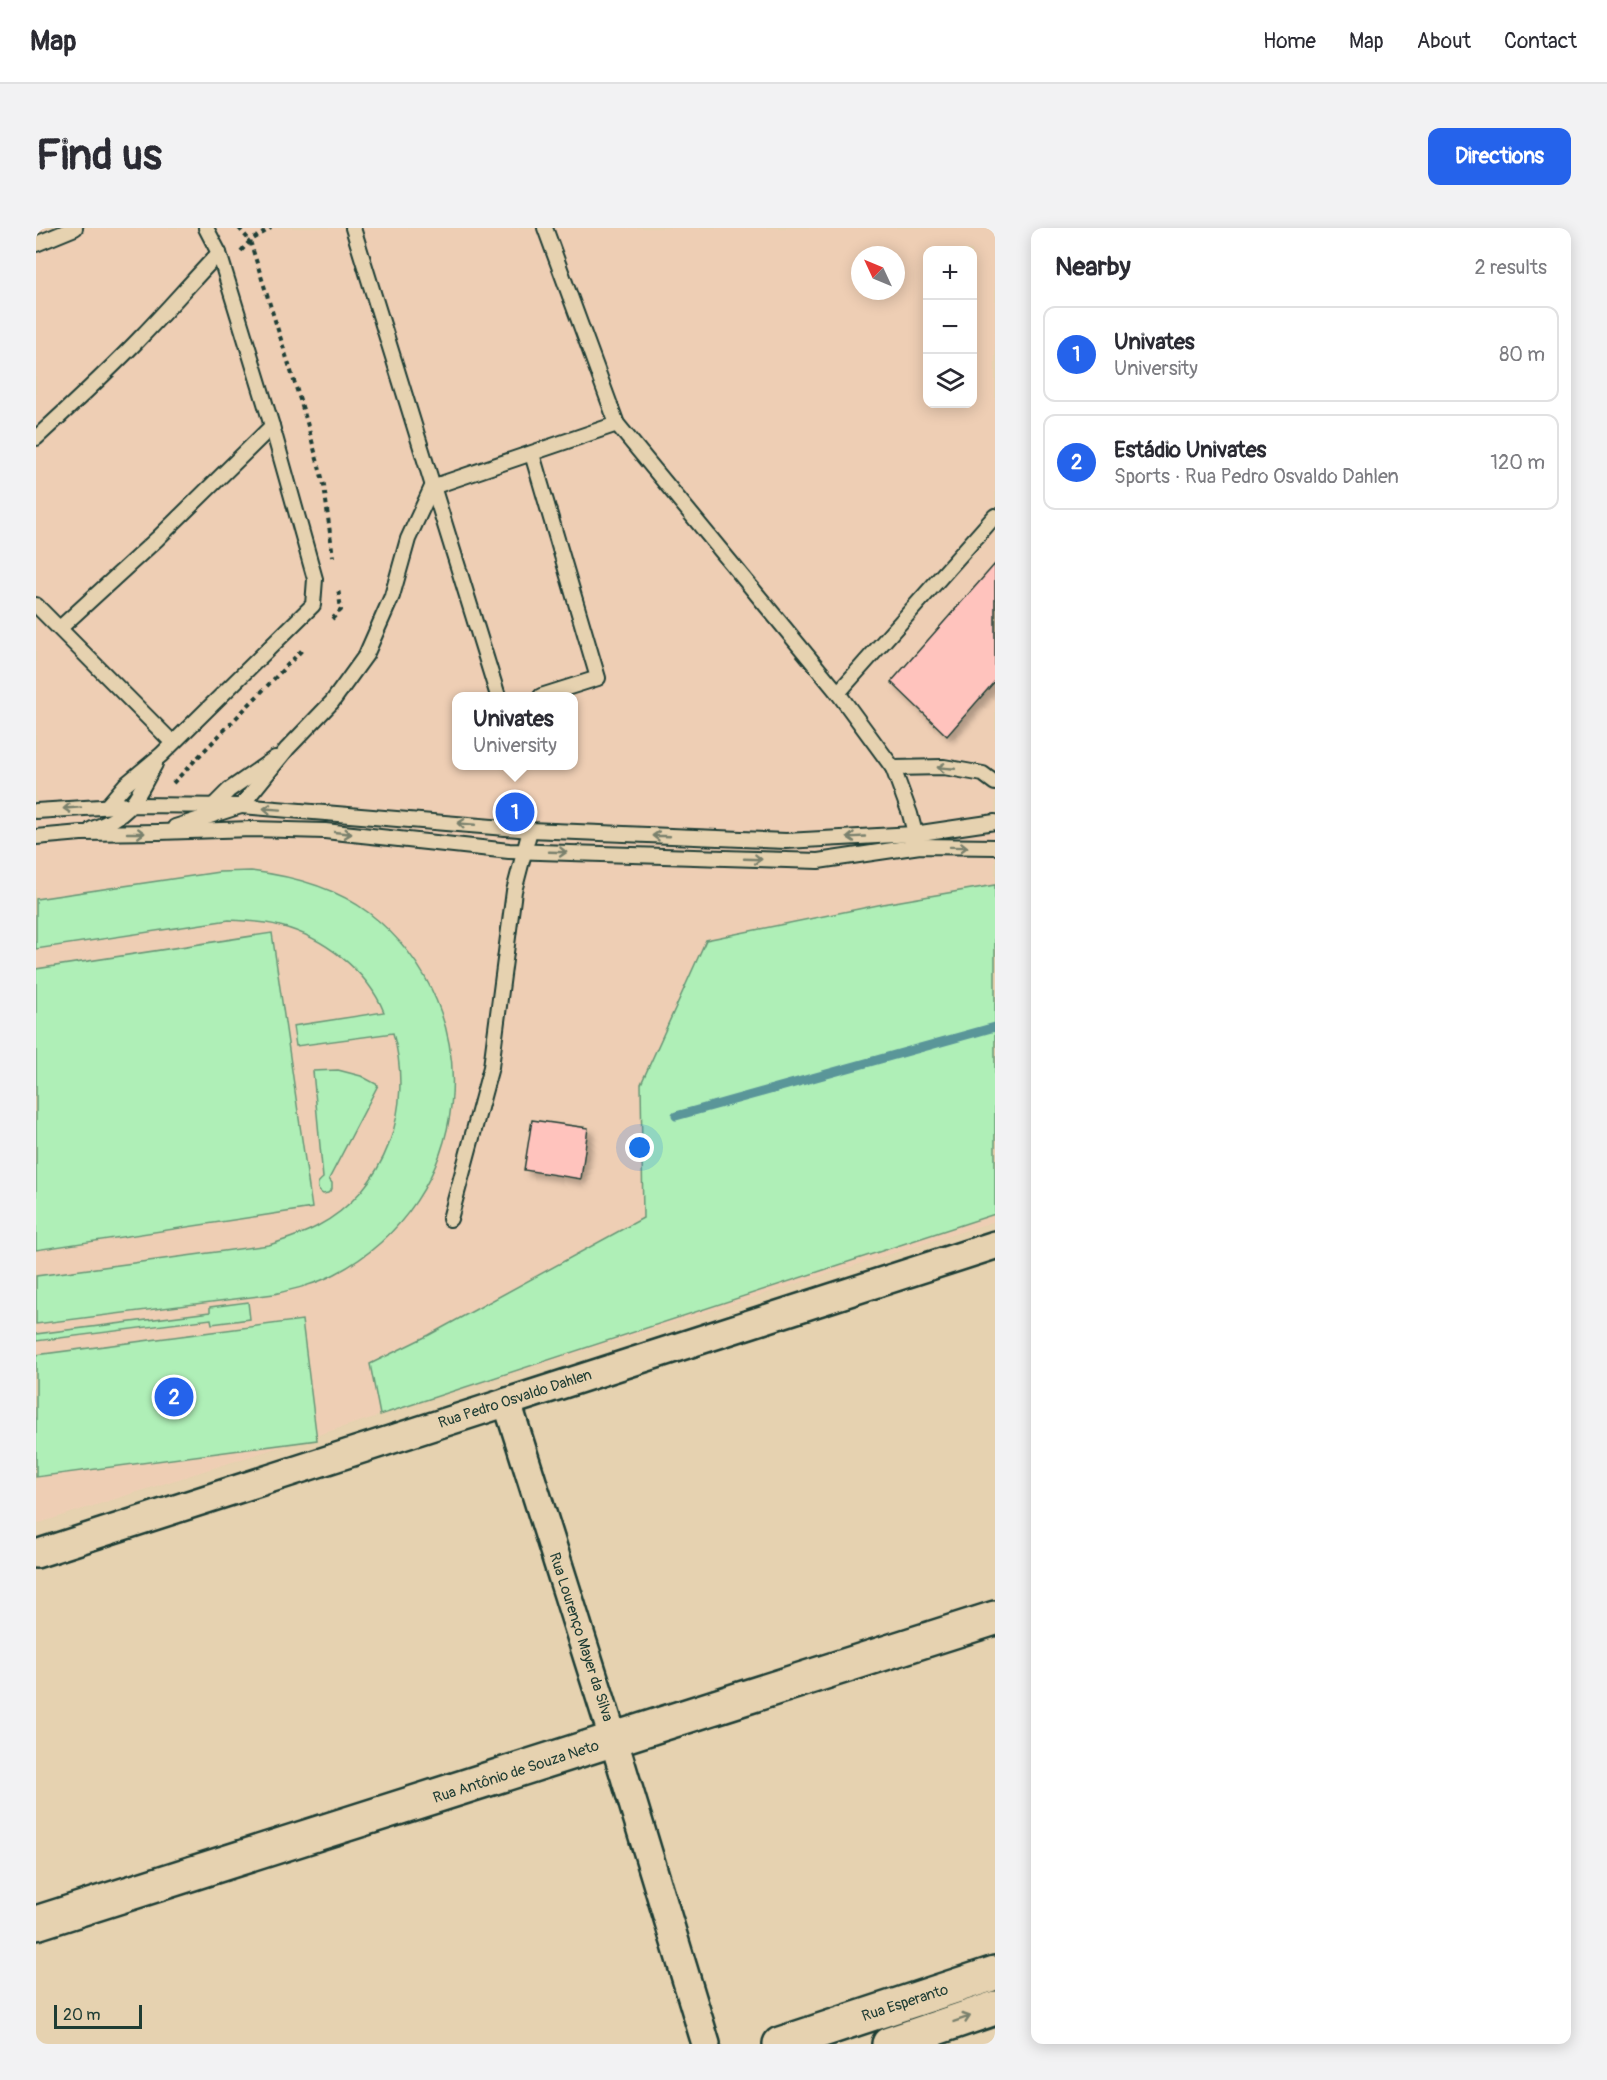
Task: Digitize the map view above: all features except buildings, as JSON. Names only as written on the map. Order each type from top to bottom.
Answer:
[{"type":"street","name":"Rua Pedro Osvaldo Dahlen","points":[[36,1554],[995,1245]]},
{"type":"street","name":"Rua Lourenço Mayer da Silva","points":[[507,1402],[614,1741],[706,2044]]},
{"type":"street","name":"Rua Antônio de Souza Neto","points":[[36,1923],[995,1618]]},
{"type":"street","name":"Rua Esperanto","points":[[780,2044],[995,1972]]},
{"type":"street","points":[[889,2044],[995,2008]]},
{"type":"lane","points":[[36,244],[75,228]]},
{"type":"lane","points":[[107,806],[125,785],[218,700],[313,605],[315,579],[272,426],[219,253],[206,228]]},
{"type":"lane","points":[[353,228],[497,692]]},
{"type":"lane","points":[[545,228],[617,424],[838,693],[893,768],[917,840]]},
{"type":"lane","points":[[36,438],[119,359],[219,253]]},
{"type":"lane","points":[[159,832],[241,806],[287,749],[332,702],[366,655],[392,596],[408,539],[432,487],[617,424]]},
{"type":"lane","points":[[60,628],[173,524],[272,426]]},
{"type":"lane","points":[[532,454],[598,678],[554,692]]},
{"type":"lane","points":[[838,693],[995,516]]},
{"type":"lane","points":[[36,605],[172,742]]},
{"type":"lane","points":[[213,806],[229,790],[287,749]]},
{"type":"lane","points":[[81,833],[116,820],[133,805],[160,755]]},
{"type":"lane","points":[[893,768],[944,767],[983,774],[995,783]]},
{"type":"lane","points":[[36,811],[133,805],[241,806],[530,830],[786,841],[917,840],[994,846]]},
{"type":"lane","points":[[36,837],[81,833],[252,829],[325,831],[523,851],[818,861],[995,822]]},
{"type":"lane","points":[[450,1219],[491,1067],[514,891],[530,830]]},
{"type":"path","points":[[240,228],[250,241],[306,419],[324,485],[334,565]]},
{"type":"path","points":[[324,627],[340,610],[338,587]]},
{"type":"path","points":[[142,786],[168,788],[307,644]]},
{"type":"shaded area","points":[[36,228],[995,228],[995,1221],[36,1524]]},
{"type":"green space","points":[[251,871],[313,884],[342,896],[369,913],[409,954],[436,1000],[450,1051],[451,1103],[440,1154],[417,1201],[382,1242],[335,1274],[320,1281],[274,1294],[36,1324],[36,1276],[269,1245],[293,1237],[316,1227],[341,1211],[361,1191],[377,1169],[389,1144],[397,1117],[400,1089],[399,1061],[393,1033],[296,1046],[293,1026],[384,1012],[367,982],[355,969],[342,957],[312,938],[274,924],[229,920],[36,949],[36,899],[219,872]]},
{"type":"green space","points":[[995,885],[995,1214],[380,1415],[370,1364],[429,1335],[643,1218],[641,1084],[706,940],[883,904]]},
{"type":"green space","points":[[272,933],[312,1208],[36,1250],[36,969]]},
{"type":"green space","points":[[338,1070],[361,1076],[378,1085],[329,1179],[332,1189],[323,1194],[318,1187],[323,1178],[313,1071]]},
{"type":"green space","points":[[248,1302],[250,1319],[212,1324],[211,1319],[36,1341],[36,1334],[210,1312],[210,1307]]},
{"type":"green space","points":[[302,1320],[317,1440],[36,1477],[36,1355]]},
{"type":"waterway","points":[[676,1116],[995,1027]]},
{"type":"place","name":"Univates","points":[[515,812]]},
{"type":"place","name":"Estádio Univates","points":[[174,1397]]}]
